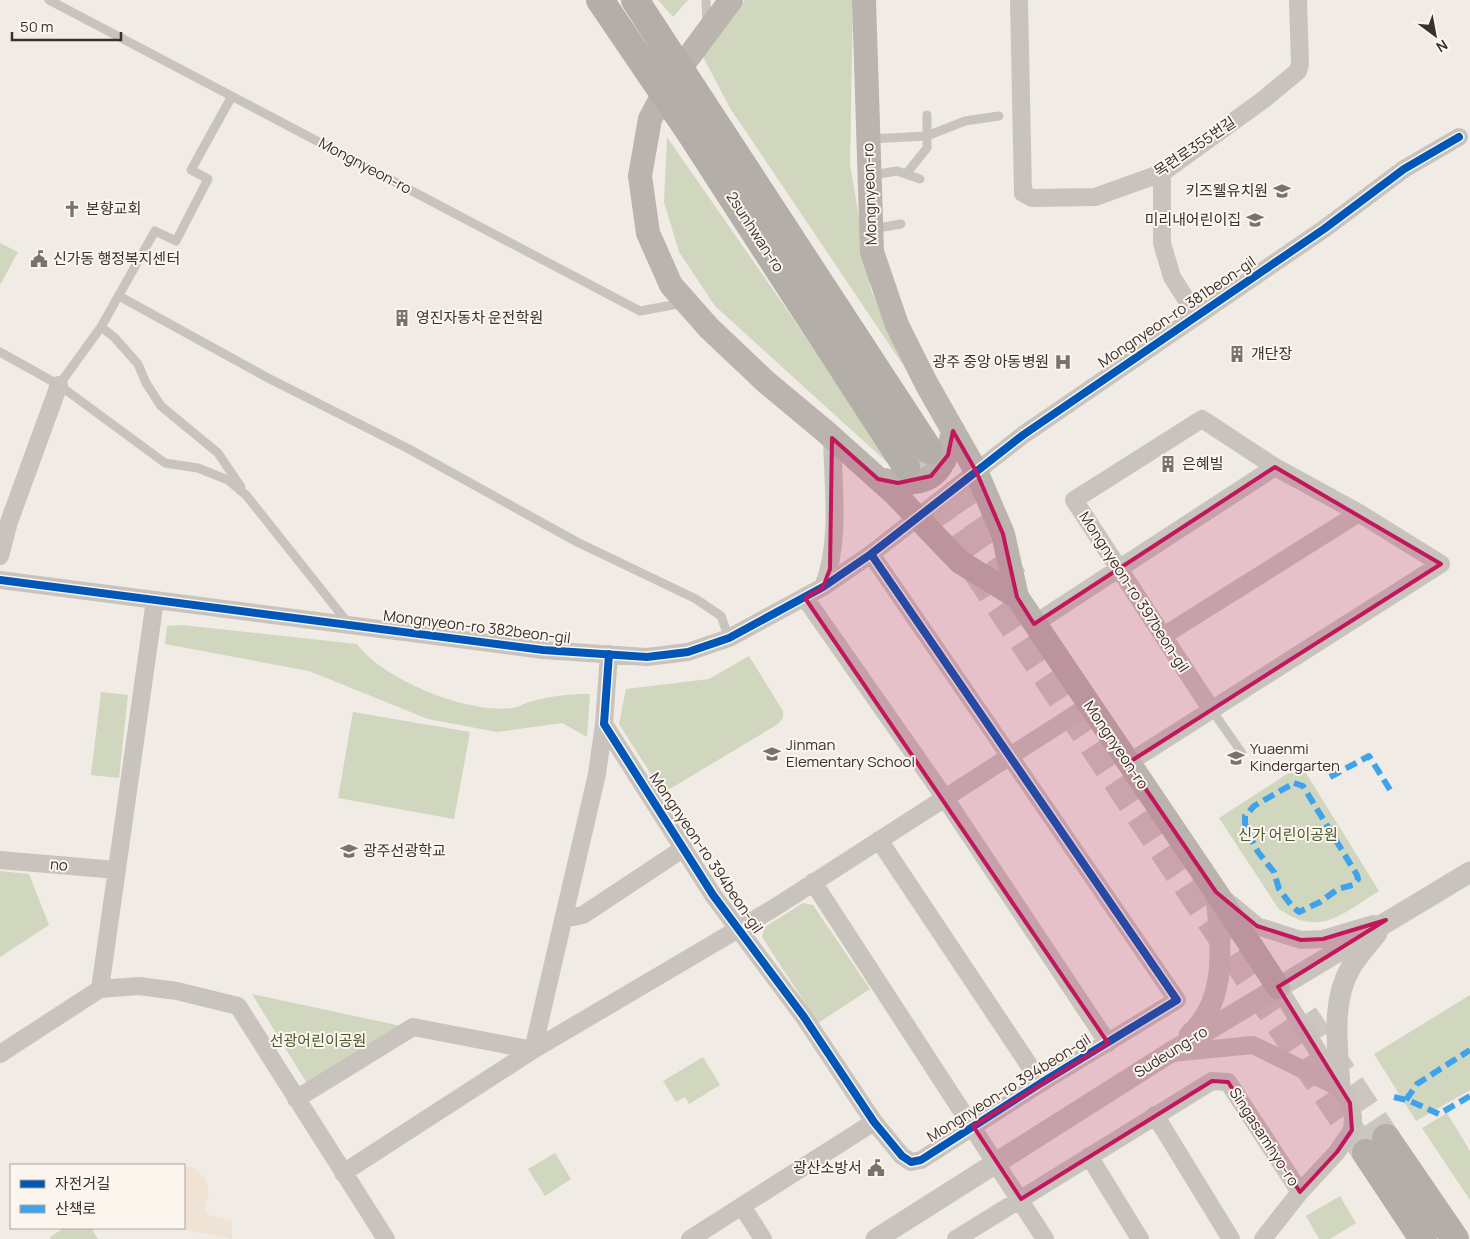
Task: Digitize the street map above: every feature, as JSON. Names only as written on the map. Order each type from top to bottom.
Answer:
[{"type":"highway","name":"2sunhwan-ro","points":[[600,0],[689,131],[906,466]]},
{"type":"highway","name":"2sunhwan-ro","points":[[635,0],[928,450]]},
{"type":"highway","points":[[1423,1239],[1376,1145],[1455,1239]]},
{"type":"main road","name":"Mongnyeon-ro","points":[[731,0],[670,82],[650,119],[640,176],[648,233],[671,285],[709,328],[766,382],[878,479],[960,562],[1017,598]]},
{"type":"main road","name":"Mongnyeon-ro","points":[[864,0],[872,252],[897,325],[976,471],[1003,534],[1017,598],[1278,987]]},
{"type":"main road","points":[[878,479],[898,483],[921,481],[932,476],[941,467],[948,455],[953,431]]},
{"type":"street","name":"목련로355번길","points":[[1019,0],[1023,193],[1032,198],[1095,197],[1162,173],[1263,100],[1298,71],[1300,64],[1298,0]]},
{"type":"street","name":"Mongnyeon-ro 381beon-gil","points":[[917,519],[1023,435],[1324,229],[1404,169],[1459,137]]},
{"type":"street","name":"Mongnyeon-ro 381beon-gil","points":[[1162,173],[1162,243],[1172,277],[1196,315]]},
{"type":"street","points":[[0,556],[9,522],[59,385]]},
{"type":"street","name":"Mongnyeon-ro 397beon-gil","points":[[1211,709],[1074,500],[1202,419],[1275,467]]},
{"type":"street","points":[[822,587],[830,569],[834,530],[832,438]]},
{"type":"street","points":[[1034,624],[1117,568],[1275,467],[1359,513],[1441,564],[1128,763]]},
{"type":"street","points":[[1163,636],[1359,513]]},
{"type":"street","name":"Mongnyeon-ro 382beon-gil","points":[[0,580],[543,650],[655,656],[688,652],[729,638],[805,598],[871,554],[917,519]]},
{"type":"street","name":"Mongnyeon-ro 394beon-gil","points":[[604,724],[713,895],[804,1017],[874,1122],[902,1156],[911,1162],[922,1160],[1041,1083],[1177,1000],[871,554]]},
{"type":"street","name":"Mongnyeon-ro 394beon-gil","points":[[805,598],[945,798],[1108,1043]]},
{"type":"street","points":[[100,989],[155,600]]},
{"type":"street","points":[[296,1099],[413,1027],[533,1050],[597,774],[604,724],[609,654]]},
{"type":"street","name":"Mongnyeon-ro 394beon-gil","points":[[343,1173],[533,1050],[813,882],[1088,706]]},
{"type":"street","name":"Mongnyeon-ro 394beon-gil","points":[[879,840],[1041,1083]]},
{"type":"street","name":"Mongnyeon-ro 394beon-gil","points":[[563,918],[583,915],[684,848]]},
{"type":"street","name":"no","points":[[0,860],[117,870]]},
{"type":"street","name":"Sudeung-ro","points":[[876,1239],[1168,1054],[1386,920],[1470,872]]},
{"type":"street","name":"Mongnyeon-ro 394beon-gil","points":[[813,882],[1021,1199],[1045,1239]]},
{"type":"street","points":[[1168,1054],[1198,1027],[1216,995],[1220,973],[1216,892]]},
{"type":"street","name":"Mongnyeon-ro","points":[[1216,892],[1257,926],[1301,940],[1322,939],[1386,920]]},
{"type":"street","points":[[1168,1054],[1253,1045],[1340,1088],[1336,1021],[1342,989],[1351,967],[1386,920]]},
{"type":"street","points":[[0,1054],[100,989],[139,986],[177,991],[238,1006],[386,1239]]},
{"type":"street","name":"Singasamhyo-ro","points":[[1263,1239],[1300,1192],[1337,1152],[1352,1130],[1353,1117],[1350,1103],[1278,987]]},
{"type":"street","name":"Singasamhyo-ro","points":[[1155,1115],[1212,1081],[1228,1082],[1300,1192]]},
{"type":"street","points":[[956,1239],[1155,1115],[1231,1239]]},
{"type":"street","points":[[690,1239],[874,1122]]},
{"type":"street","points":[[1089,1156],[1140,1239]]},
{"type":"street","points":[[742,1206],[763,1239]]},
{"type":"lane","name":"Mongnyeon-ro","points":[[49,0],[640,311],[686,302]]},
{"type":"lane","points":[[706,0],[708,31]]},
{"type":"lane","points":[[59,385],[101,327],[155,232],[176,242],[208,179],[191,170],[232,96]]},
{"type":"lane","points":[[906,174],[927,148],[927,115]]},
{"type":"lane","points":[[868,139],[927,136],[965,121],[998,116]]},
{"type":"lane","points":[[870,175],[897,171],[920,179]]},
{"type":"lane","points":[[872,230],[901,224]]},
{"type":"lane","points":[[119,296],[268,378],[477,486],[578,542],[696,599],[721,616],[729,638]]},
{"type":"lane","points":[[101,327],[114,336],[138,364],[146,383],[161,406],[218,453],[246,495],[350,625]]},
{"type":"lane","points":[[0,352],[59,385],[165,463],[198,468],[228,480],[246,495]]},
{"type":"lane","points":[[1211,709],[1242,753]]},
{"type":"highlighted area","points":[[953,431],[976,471],[1003,534],[1017,597],[1034,624],[1275,467],[1441,564],[1128,763],[1216,892],[1257,926],[1301,940],[1323,939],[1386,920],[1278,987],[1350,1103],[1352,1130],[1337,1152],[1300,1192],[1228,1082],[1212,1081],[1021,1199],[973,1126],[1108,1043],[805,598],[823,587],[830,569],[832,438],[878,479],[898,483],[931,476],[948,455]]},
{"type":"green space","points":[[658,0],[688,0],[673,17]]},
{"type":"green space","points":[[745,0],[853,0],[850,164],[871,290],[903,365],[730,108],[702,55]]},
{"type":"green space","points":[[667,137],[792,317],[891,466],[715,306],[679,252],[664,202]]},
{"type":"green space","points":[[0,243],[18,252],[0,285]]},
{"type":"green space","points":[[182,625],[357,644],[369,657],[406,682],[450,700],[473,706],[514,708],[552,697],[590,694],[587,737],[562,723],[497,732],[428,719],[309,671],[165,644],[167,626]]},
{"type":"green space","points":[[749,656],[783,711],[783,718],[778,724],[663,793],[619,724],[626,689],[709,679]]},
{"type":"green space","points":[[101,692],[128,695],[119,778],[91,775]]},
{"type":"green space","points":[[353,712],[470,732],[454,819],[338,798]]},
{"type":"green space","name":"신가 어린이공원","points":[[1301,765],[1379,891],[1342,914],[1318,922],[1306,922],[1278,908],[1219,818]]},
{"type":"green space","points":[[0,871],[29,874],[49,925],[0,957]]},
{"type":"green space","points":[[803,903],[813,905],[870,989],[818,1023],[762,937],[765,927]]},
{"type":"green space","name":"선광어린이공원","points":[[252,994],[401,1026],[308,1085]]},
{"type":"green space","points":[[1470,995],[1470,1090],[1416,1121],[1374,1054]]},
{"type":"green space","points":[[703,1057],[720,1085],[689,1104],[685,1097],[676,1102],[663,1081]]},
{"type":"green space","points":[[1447,1113],[1470,1151],[1470,1200],[1422,1128]]},
{"type":"green space","points":[[555,1153],[571,1179],[545,1196],[528,1169]]},
{"type":"green space","points":[[1340,1196],[1356,1223],[1330,1239],[1319,1239],[1306,1216]]},
{"type":"green space","points":[[62,1229],[92,1229],[98,1239],[51,1239],[50,1237]]},
{"type":"shaded area","points":[[185,1166],[194,1168],[206,1179],[209,1194],[204,1209],[209,1215],[232,1221],[232,1239],[180,1229],[185,1229]]},
{"type":"tunnel","points":[[929,450],[1014,579]]},
{"type":"tunnel","points":[[906,466],[1366,1153]]},
{"type":"tunnel","points":[[1304,1015],[1386,1138]]},
{"type":"marked path","points":[[1330,777],[1369,756],[1392,793]]},
{"type":"marked path","points":[[1294,783],[1303,786],[1358,879],[1353,885],[1338,889],[1320,902],[1299,912],[1279,889],[1274,872],[1258,852],[1246,829],[1245,822],[1245,816],[1254,806],[1294,783]]},
{"type":"marked path","points":[[1406,1100],[1417,1084],[1470,1050]]},
{"type":"marked path","points":[[1394,1097],[1410,1101],[1439,1114],[1470,1096]]},
{"type":"cycle path","points":[[0,580],[543,650],[647,657],[688,652],[729,638],[823,587],[871,554],[1023,435],[1324,229],[1404,169],[1459,137]]},
{"type":"cycle path","points":[[609,654],[604,724],[713,895],[804,1017],[874,1122],[902,1156],[911,1162],[921,1160],[1041,1083],[1177,1000],[871,554]]},
{"type":"place","name":"키즈웰유치원","points":[[1282,191]]},
{"type":"place","name":"본향교회","points":[[72,209]]},
{"type":"place","name":"미리내어린이집","points":[[1255,220]]},
{"type":"place","name":"신가동 행정복지센터","points":[[39,259]]},
{"type":"place","name":"영진자동차 운전학원","points":[[402,318]]},
{"type":"place","name":"개단장","points":[[1237,354]]},
{"type":"place","name":"광주 중앙 아동병원","points":[[1063,362]]},
{"type":"place","name":"은혜빌","points":[[1168,464]]},
{"type":"place","name":"Jinman Elementary School","points":[[772,754]]},
{"type":"place","name":"Yuaenmi Kindergarten","points":[[1236,758]]},
{"type":"place","name":"광주선광학교","points":[[349,851]]},
{"type":"place","name":"광산소방서","points":[[876,1168]]}]
